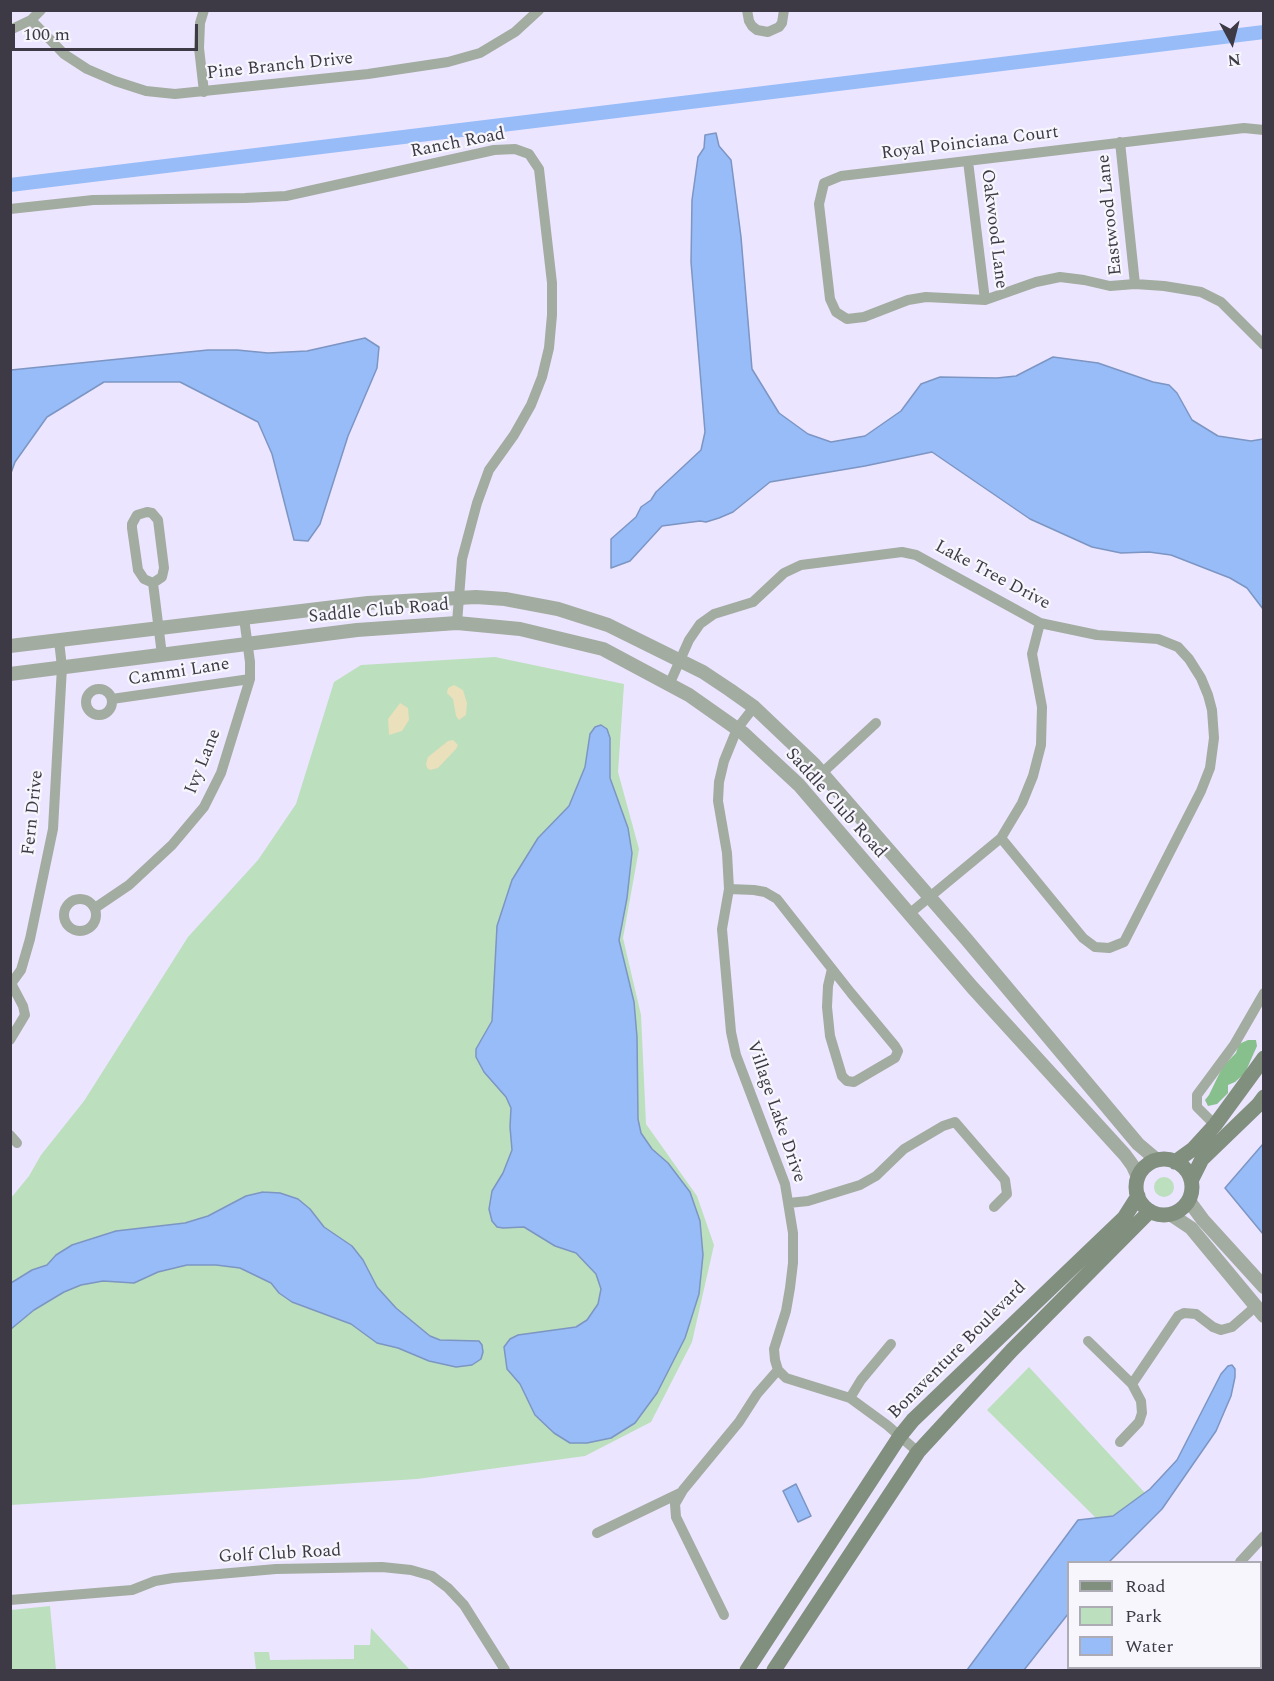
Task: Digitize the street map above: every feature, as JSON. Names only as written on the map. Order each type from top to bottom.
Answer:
[{"type":"main road","points":[[1175,1162],[1193,1149],[1215,1125],[1263,1058]]},
{"type":"main road","points":[[1192,1179],[1183,1167],[1175,1162],[1157,1160],[1144,1168],[1138,1177],[1138,1197],[1150,1212],[1170,1214],[1179,1211],[1189,1201],[1192,1179],[1202,1159],[1258,1105],[1263,1097]]},
{"type":"main road","name":"Bonaventure Boulevard","points":[[747,1671],[900,1436],[921,1412],[1124,1218],[1138,1197]]},
{"type":"main road","name":"Bonaventure Boulevard","points":[[774,1671],[918,1452],[1020,1342],[1150,1212]]},
{"type":"street","points":[[10,30],[31,20],[41,10]]},
{"type":"street","points":[[204,10],[199,48],[204,92]]},
{"type":"street","name":"Pine Branch Drive","points":[[31,20],[64,54],[87,69],[146,91],[165,93],[204,92],[369,74],[448,62],[480,53],[515,32],[539,10]]},
{"type":"street","points":[[747,10],[752,26],[757,30],[768,32],[782,23],[784,10]]},
{"type":"street","name":"Royal Poinciana Court","points":[[985,300],[926,297],[908,300],[864,317],[847,319],[836,312],[830,299],[819,204],[824,183],[841,176],[1120,142],[1244,128],[1263,130]]},
{"type":"street","name":"Eastwood Lane","points":[[1120,142],[1135,284]]},
{"type":"street","name":"Ranch Road","points":[[10,209],[101,199],[286,196],[494,150],[514,149],[529,154],[539,169],[552,283],[549,348],[542,377],[531,405],[514,435],[489,470],[477,503],[462,559],[457,623]]},
{"type":"street","name":"Oakwood Lane","points":[[968,161],[985,300]]},
{"type":"street","points":[[985,300],[1036,282],[1060,277],[1110,286],[1135,284],[1164,286],[1201,292],[1221,303],[1263,345]]},
{"type":"street","points":[[147,512],[152,513],[158,519],[164,568],[162,577],[153,583],[144,579],[138,570],[132,528],[137,515],[147,512]]},
{"type":"street","name":"Lake Tree Drive","points":[[669,685],[689,640],[700,624],[714,614],[753,602],[784,573],[801,565],[902,552],[916,555],[1040,623],[1097,635],[1158,639],[1178,646],[1201,678],[1212,710],[1214,738],[1210,768],[1202,791],[1124,942],[1109,948],[1095,947],[1083,938],[1001,838]]},
{"type":"street","points":[[153,583],[162,655]]},
{"type":"street","name":"Saddle Club Road","points":[[10,646],[368,603],[459,597],[505,599],[558,609],[608,625],[703,672],[754,708],[822,773],[930,897],[1138,1144],[1157,1160]]},
{"type":"street","name":"Ivy Lane","points":[[95,908],[129,885],[172,845],[204,807],[221,773],[250,679],[244,618]]},
{"type":"street","name":"Saddle Club Road","points":[[10,674],[357,630],[457,623],[520,629],[603,650],[689,695],[737,729],[799,785],[972,987],[1125,1155],[1138,1177]]},
{"type":"street","points":[[909,914],[1001,838],[1022,803],[1033,776],[1041,745],[1042,707],[1032,654],[1040,623]]},
{"type":"street","name":"Fern Drive","points":[[10,1040],[25,1016],[24,1006],[11,985],[21,970],[30,939],[53,829],[62,668],[59,640]]},
{"type":"street","name":"Cammi Lane","points":[[112,699],[250,679]]},
{"type":"street","name":"Village Lake Drive","points":[[754,708],[737,729],[724,761],[719,782],[718,801],[728,853],[729,889],[722,929],[731,1032],[741,1072],[785,1184],[793,1233],[794,1263],[786,1311],[774,1348],[778,1370]]},
{"type":"street","name":"Saddle Club Road","points":[[822,773],[876,723]]},
{"type":"street","points":[[729,889],[765,892],[777,899],[898,1052],[895,1058],[854,1082],[847,1081],[842,1076],[830,1036],[826,1007],[832,969]]},
{"type":"street","points":[[1215,1125],[1200,1111],[1196,1101],[1197,1095],[1234,1045],[1263,993]]},
{"type":"street","points":[[789,1203],[808,1201],[860,1185],[876,1176],[904,1149],[943,1126],[955,1122],[1005,1180],[1007,1194],[994,1207]]},
{"type":"street","points":[[1189,1201],[1263,1287]]},
{"type":"street","points":[[1132,1384],[1178,1316],[1192,1312],[1200,1315],[1215,1328],[1224,1330],[1259,1311],[1191,1228],[1170,1214]]},
{"type":"street","points":[[1088,1341],[1132,1384],[1141,1401],[1141,1418],[1120,1442]]},
{"type":"street","points":[[850,1398],[861,1380],[891,1344]]},
{"type":"street","points":[[724,1615],[676,1517],[675,1504],[681,1493],[740,1422],[757,1394],[778,1370],[789,1380],[850,1398],[918,1452]]},
{"type":"street","points":[[597,1533],[681,1493]]},
{"type":"street","points":[[1242,1561],[1263,1536]]},
{"type":"street","name":"Golf Club Road","points":[[10,1600],[132,1590],[155,1581],[173,1578],[276,1569],[382,1567],[411,1570],[432,1576],[448,1588],[464,1605],[506,1671]]},
{"type":"green space","points":[[495,657],[624,684],[618,772],[639,849],[623,938],[641,1015],[646,1124],[697,1196],[714,1245],[692,1342],[651,1422],[585,1456],[417,1479],[11,1505],[11,1198],[29,1176],[41,1155],[84,1101],[188,937],[258,860],[296,804],[334,682],[361,665]]},
{"type":"green space","points":[[1248,1040],[1256,1040],[1257,1046],[1245,1073],[1228,1085],[1228,1093],[1217,1104],[1208,1106],[1205,1100],[1223,1066],[1236,1053],[1239,1044]]},
{"type":"green space","points":[[1164,1177],[1171,1180],[1174,1187],[1171,1194],[1164,1197],[1157,1194],[1154,1187],[1157,1180]]},
{"type":"green space","points":[[1029,1367],[1145,1493],[1113,1516],[1096,1518],[987,1410]]},
{"type":"green space","points":[[50,1606],[56,1670],[11,1670],[11,1610]]},
{"type":"green space","points":[[371,1628],[410,1670],[256,1670],[254,1652],[269,1652],[270,1660],[354,1659],[354,1645],[370,1645]]},
{"type":"sand","points":[[454,685],[463,690],[467,703],[466,715],[459,720],[453,699],[447,693],[448,688]]},
{"type":"sand","points":[[400,703],[408,708],[409,720],[402,731],[389,735],[388,719]]},
{"type":"sand","points":[[453,740],[458,745],[456,749],[438,768],[430,770],[427,768],[428,757],[448,741]]},
{"type":"water","points":[[716,133],[719,146],[731,160],[741,237],[752,369],[779,413],[808,434],[831,442],[865,436],[901,411],[921,384],[940,377],[1016,376],[1053,357],[1098,363],[1153,382],[1169,385],[1177,393],[1192,420],[1218,436],[1251,441],[1263,439],[1263,609],[1247,588],[1230,578],[1171,555],[1149,552],[1121,553],[1092,547],[1030,519],[932,452],[770,482],[733,512],[719,518],[706,522],[662,526],[630,561],[611,568],[611,539],[636,517],[641,507],[651,500],[656,492],[701,450],[705,432],[691,262],[692,200],[698,157],[704,148],[705,135]]},
{"type":"water","points":[[365,338],[379,347],[377,368],[348,436],[320,524],[308,541],[294,540],[272,454],[258,422],[180,382],[104,382],[47,417],[15,462],[11,473],[11,370],[208,350],[268,353],[307,351]]},
{"type":"water","points":[[601,725],[607,729],[610,738],[610,778],[628,828],[632,853],[619,940],[634,1002],[637,1037],[638,1119],[641,1133],[652,1149],[668,1163],[690,1192],[700,1221],[703,1255],[699,1294],[685,1338],[657,1393],[635,1423],[611,1438],[587,1443],[570,1443],[554,1433],[535,1415],[520,1384],[507,1369],[504,1347],[510,1339],[518,1335],[576,1327],[587,1320],[598,1304],[601,1289],[596,1274],[576,1253],[555,1246],[524,1227],[497,1227],[492,1221],[489,1209],[492,1191],[503,1173],[512,1150],[511,1108],[506,1097],[484,1072],[476,1057],[476,1049],[492,1021],[497,926],[512,880],[538,838],[569,806],[585,767],[590,734],[595,727]]},
{"type":"water","points":[[1263,1144],[1263,1234],[1225,1188]]},
{"type":"water","points":[[263,1192],[280,1193],[298,1199],[310,1209],[324,1227],[352,1246],[363,1260],[377,1287],[396,1308],[430,1336],[440,1340],[479,1341],[483,1352],[481,1359],[472,1365],[456,1367],[429,1361],[398,1348],[377,1343],[351,1324],[292,1302],[279,1293],[271,1283],[240,1268],[216,1265],[187,1265],[158,1272],[134,1283],[103,1281],[81,1285],[64,1292],[34,1310],[11,1329],[11,1283],[32,1270],[47,1265],[56,1255],[72,1245],[116,1231],[185,1223],[208,1216],[246,1196]]},
{"type":"water","points":[[1232,1365],[1235,1369],[1235,1377],[1231,1396],[1216,1431],[1162,1509],[1110,1561],[1067,1561],[1067,1615],[1024,1670],[967,1670],[1078,1520],[1113,1516],[1150,1489],[1177,1460],[1221,1374]]},
{"type":"water","points":[[796,1484],[811,1516],[798,1522],[783,1491]]},
{"type":"waterway","points":[[10,185],[1264,32]]}]
